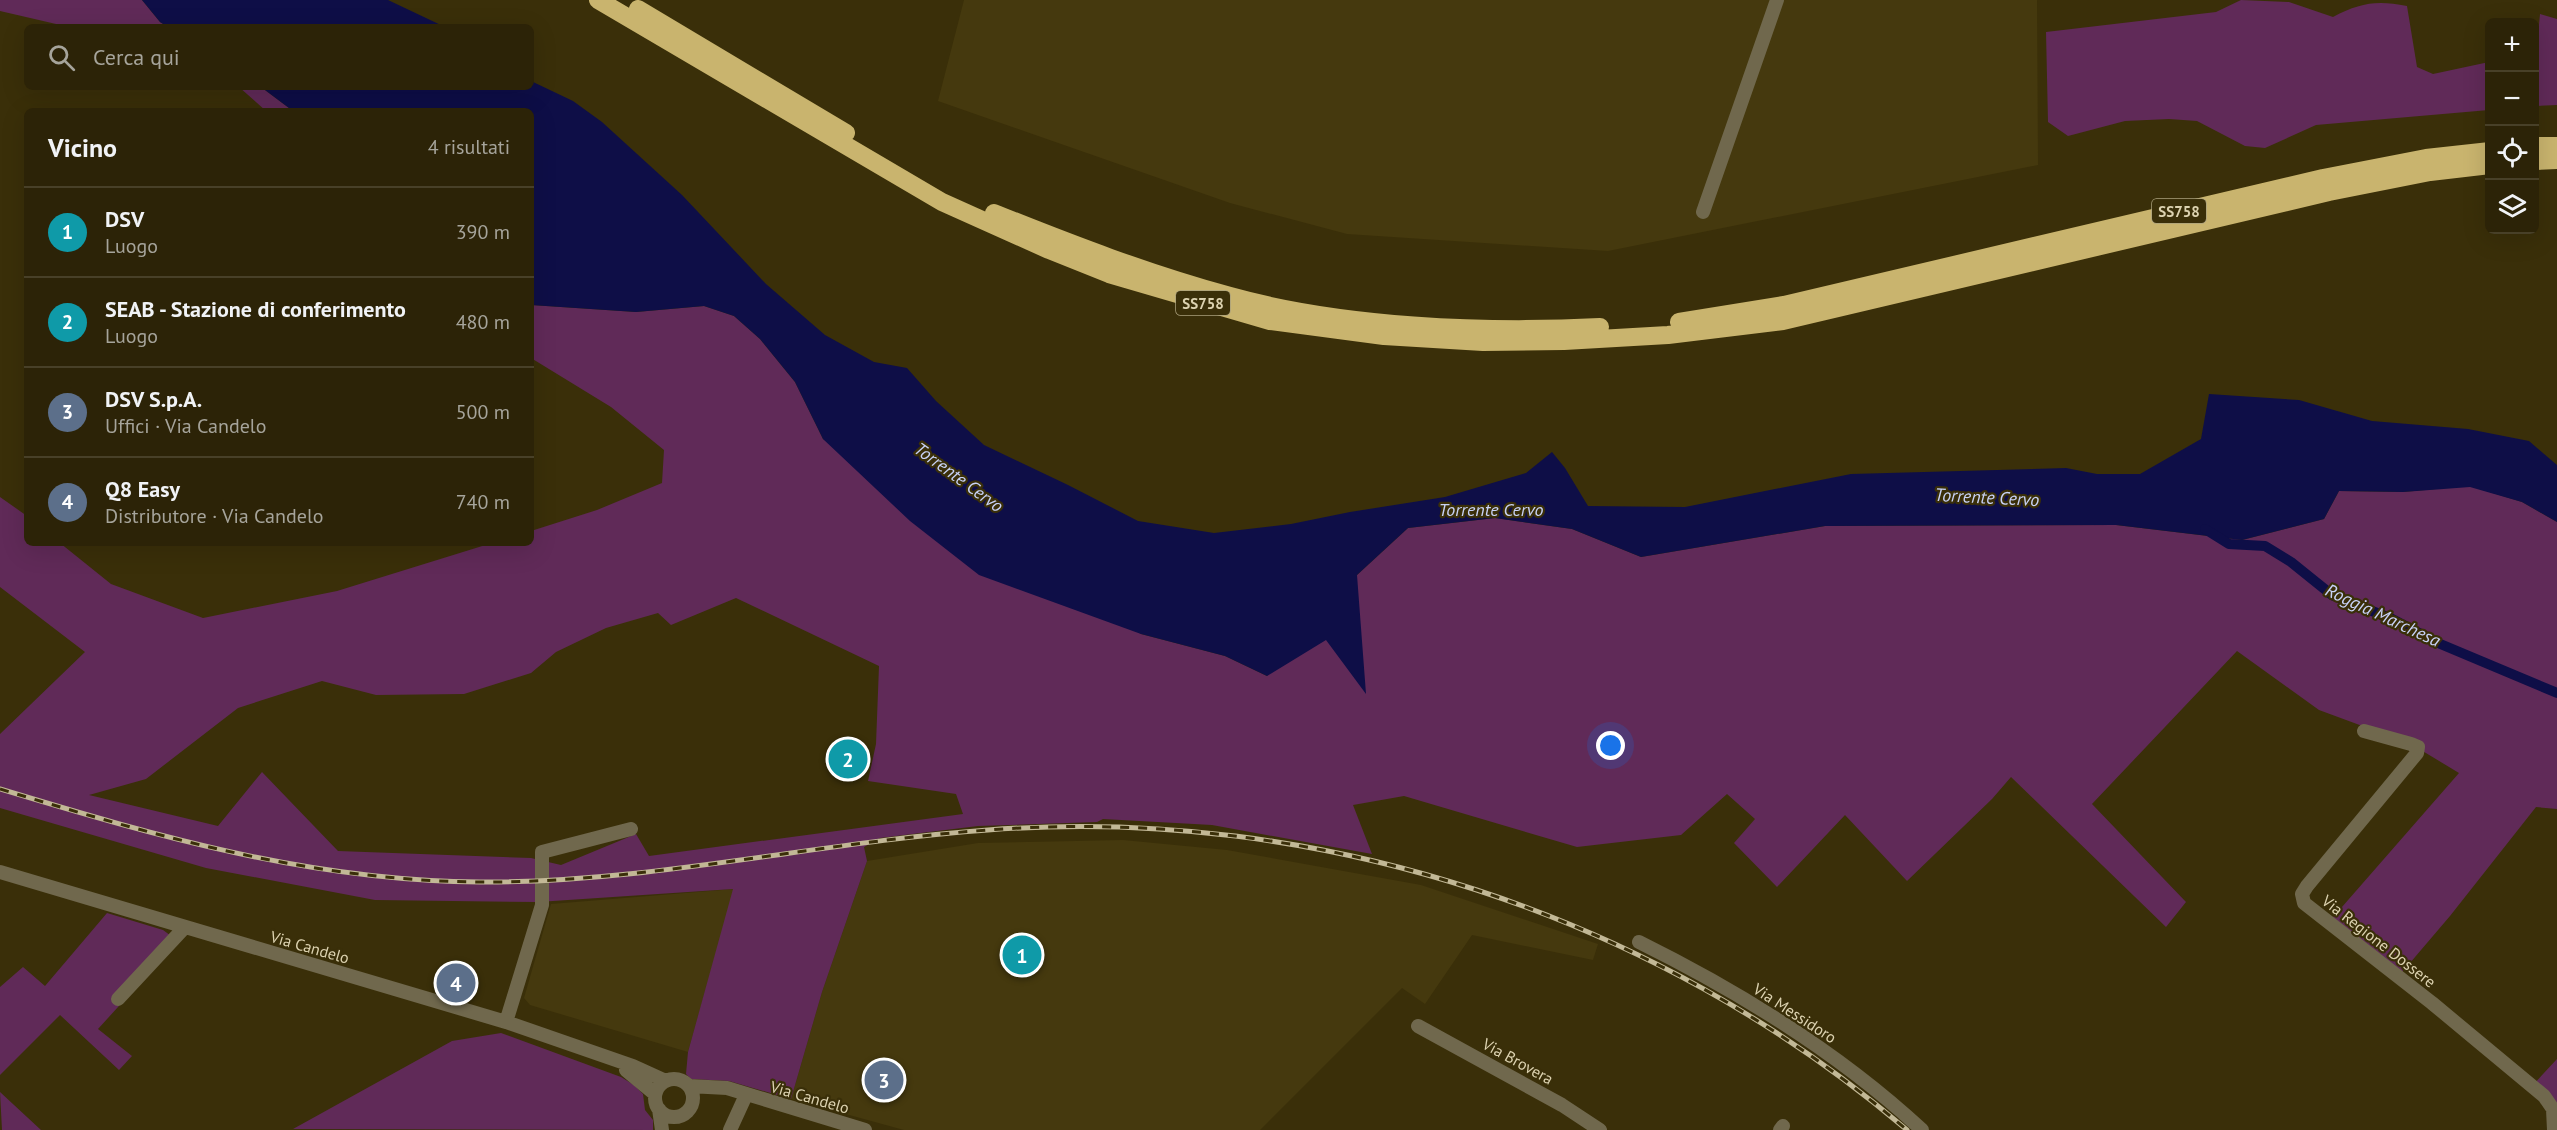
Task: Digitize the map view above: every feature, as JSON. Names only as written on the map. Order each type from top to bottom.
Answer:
[{"type":"highway","name":"SS758","points":[[598,0],[942,202],[1049,250],[1120,278],[1270,321],[1384,336],[1483,342],[1564,341],[1668,335],[1783,321],[2329,192],[2430,172],[2485,166]]},
{"type":"highway","name":"SS758","points":[[623,0],[799,104],[943,193],[1113,259],[1231,297],[1323,315],[1385,322],[1479,327],[1567,328],[1671,323],[1795,303],[2323,178],[2426,158],[2485,152]]},
{"type":"highway","points":[[2539,146],[2557,146]]},
{"type":"highway","points":[[2539,161],[2557,160]]},
{"type":"street","points":[[1703,212],[1777,0]]},
{"type":"street","name":"Via Regione Dossere","points":[[2364,731],[2411,744],[2418,747],[2417,753],[2307,886],[2302,894],[2304,903],[2432,1003],[2544,1096],[2553,1109],[2554,1130]]},
{"type":"street","points":[[506,1022],[542,905],[542,852],[631,830]]},
{"type":"street","name":"Via Candelo","points":[[0,872],[506,1022],[555,1038],[609,1060],[633,1066],[666,1081]]},
{"type":"street","points":[[118,999],[185,927]]},
{"type":"street","name":"Via Messidoro","points":[[1639,942],[1687,966],[1823,1050],[1871,1084],[1922,1130]]},
{"type":"street","name":"Via Brovera","points":[[1418,1026],[1562,1105],[1600,1130]]},
{"type":"street","name":"Via Candelo","points":[[609,1060],[635,1076],[655,1094]]},
{"type":"street","points":[[662,1130],[655,1094],[661,1084],[676,1079],[689,1086],[693,1096],[691,1107],[678,1116],[671,1130]]},
{"type":"street","name":"Via Candelo","points":[[689,1086],[727,1088],[865,1130]]},
{"type":"street","name":"Via Candelo","points":[[691,1107],[711,1095],[746,1095]]},
{"type":"street","points":[[730,1130],[746,1095]]},
{"type":"street","points":[[659,1109],[668,1116],[678,1116]]},
{"type":"shaded area","points":[[0,0],[142,0],[163,24],[56,24],[0,11]]},
{"type":"shaded area","points":[[964,0],[2037,0],[2038,165],[1608,251],[1347,234],[1230,203],[938,101]]},
{"type":"shaded area","points":[[2241,0],[2289,2],[2333,17],[2368,4],[2386,3],[2407,6],[2417,67],[2433,74],[2485,63],[2485,110],[2316,125],[2265,148],[2245,146],[2197,121],[2169,119],[2125,121],[2068,136],[2048,122],[2046,32],[2216,12]]},
{"type":"shaded area","points":[[2540,14],[2557,19],[2557,105],[2539,106]]},
{"type":"shaded area","points":[[242,90],[265,90],[289,108],[263,108]]},
{"type":"shaded area","points":[[534,305],[636,312],[704,306],[734,316],[760,339],[795,382],[823,439],[1141,634],[1225,656],[1267,676],[1357,575],[1408,528],[1495,518],[1572,529],[1641,557],[1825,526],[2116,525],[2242,540],[2324,519],[2339,491],[2403,492],[2470,486],[2522,502],[2557,522],[2557,809],[2536,807],[2450,916],[2398,977],[2328,923],[2459,773],[2411,744],[2319,710],[2237,651],[2092,804],[2186,902],[2166,927],[2011,777],[1992,799],[1907,881],[1845,815],[1777,887],[1734,843],[1755,819],[1727,794],[1681,835],[1577,847],[1404,796],[1353,805],[1372,854],[1212,825],[1103,819],[1097,822],[978,826],[880,838],[864,847],[867,861],[822,992],[791,1099],[729,1081],[691,1079],[686,1074],[688,1052],[733,889],[538,902],[375,900],[206,868],[0,808],[0,734],[85,652],[0,587],[0,497],[24,514],[24,546],[64,546],[111,584],[203,618],[337,591],[482,546],[534,546],[534,530],[597,510],[662,483],[664,450],[611,407],[534,360]],"holes":[[[736,598],[879,666],[876,744],[868,781],[956,794],[963,814],[649,856],[636,834],[561,865],[531,858],[338,851],[262,772],[218,826],[89,795],[146,779],[238,708],[322,681],[376,695],[464,694],[531,673],[556,652],[606,628],[658,613],[671,625]]]},
{"type":"shaded area","points":[[1123,840],[1227,850],[1421,885],[1598,944],[1593,960],[1472,935],[1425,1004],[1402,988],[1260,1130],[904,1130],[791,1099],[822,992],[867,861],[978,843]]},
{"type":"shaded area","points":[[734,889],[688,1052],[530,1005],[524,998],[551,904]]},
{"type":"shaded area","points":[[107,913],[163,930],[178,941],[98,1029],[132,1056],[119,1070],[60,1015],[0,1075],[0,987],[23,967],[45,986]]},
{"type":"shaded area","points":[[501,1033],[621,1077],[634,1085],[643,1094],[645,1110],[653,1120],[653,1130],[293,1129],[452,1041]]},
{"type":"shaded area","points":[[2557,1059],[2557,1130],[2556,1123],[2532,1086]]},
{"type":"shaded area","points":[[0,1092],[41,1130],[2,1130]]},
{"type":"water","points":[[142,0],[388,0],[439,24],[163,24]]},
{"type":"water","name":"Torrente Cervo","points":[[534,82],[573,101],[602,122],[682,195],[766,284],[825,335],[874,362],[907,368],[936,401],[984,445],[1138,521],[1214,533],[1291,524],[1445,497],[1526,473],[1552,452],[1565,468],[1588,506],[1685,507],[1851,474],[2066,468],[2097,474],[2140,474],[2201,439],[2209,394],[2299,400],[2372,421],[2468,429],[2529,441],[2557,465],[2557,522],[2522,502],[2470,487],[2403,492],[2339,491],[2324,519],[2242,540],[2116,525],[1825,526],[1641,557],[1572,529],[1495,518],[1408,528],[1357,575],[1366,694],[1326,640],[1267,676],[1225,656],[1141,634],[979,575],[910,521],[823,439],[795,382],[760,339],[734,316],[704,306],[636,312],[534,305],[534,108],[289,108],[265,90],[534,90]]},
{"type":"waterway","name":"Roggia Marchesa","points":[[2205,529],[2229,544],[2265,546],[2291,562],[2332,595],[2392,619],[2438,643],[2557,693]]},
{"type":"railway","points":[[0,789],[118,824],[237,853],[356,874],[418,880],[544,881],[608,876],[861,843],[988,830],[1112,827],[1235,836],[1357,857],[1477,890],[1592,934],[1703,989],[1809,1054],[1907,1130]]},
{"type":"place","name":"SEAB - Stazione di conferimento","points":[[848,759]]},
{"type":"place","name":"DSV","points":[[1022,955]]},
{"type":"place","name":"Q8 Easy","points":[[456,983]]},
{"type":"place","name":"DSV S.p.A.","points":[[884,1080]]}]
